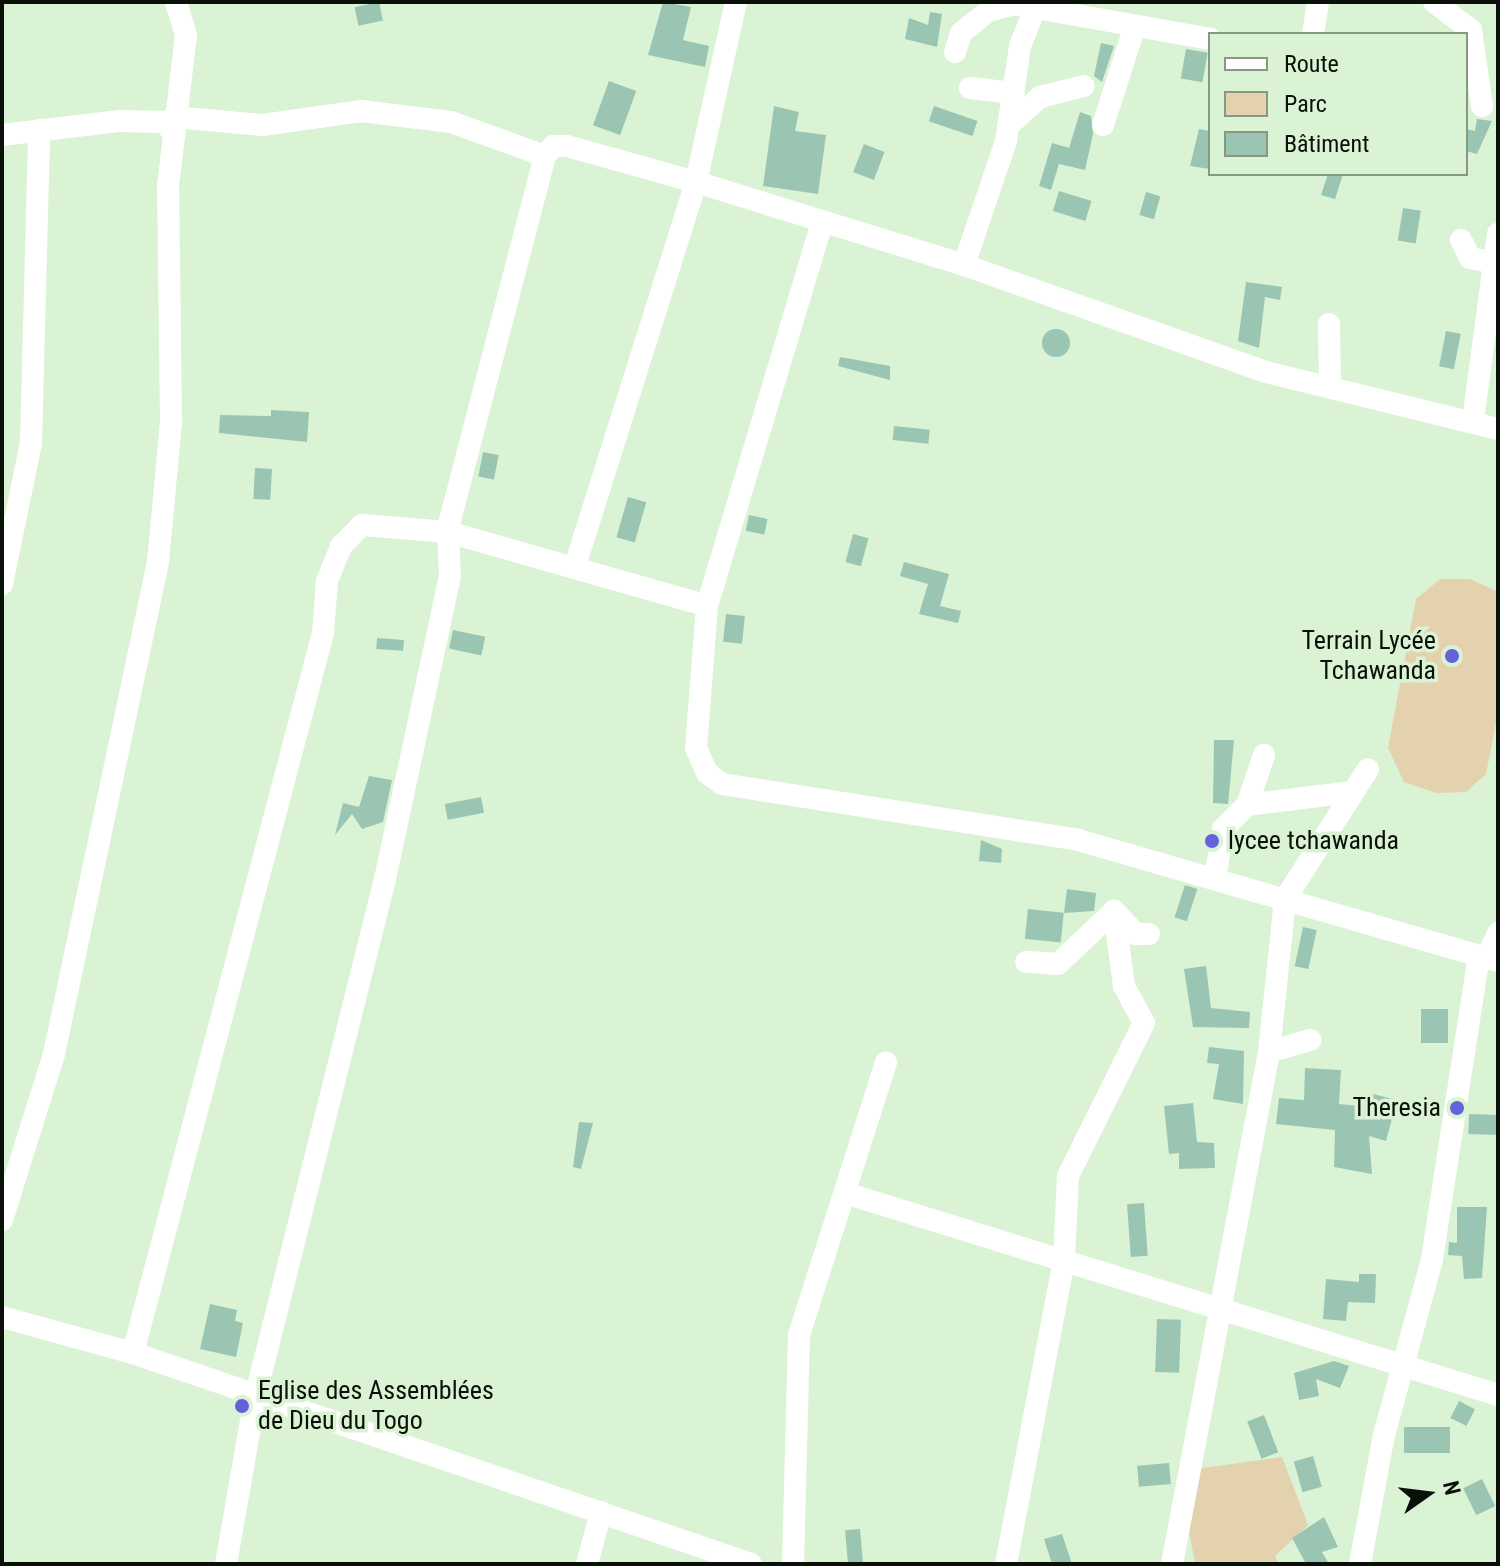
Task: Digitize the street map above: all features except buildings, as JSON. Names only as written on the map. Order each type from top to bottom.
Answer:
[{"type":"street","points":[[2,1220],[54,1054],[158,562],[171,423],[172,124],[186,35],[176,2]]},
{"type":"street","points":[[575,566],[696,182],[736,2]]},
{"type":"street","points":[[1313,32],[1318,2]]},
{"type":"street","points":[[1434,2],[1471,30],[1482,105]]},
{"type":"street","points":[[955,52],[961,33],[988,11],[1010,3],[1042,5],[1134,29],[1208,39]]},
{"type":"street","points":[[964,265],[1009,125],[1020,46],[1042,5]]},
{"type":"street","points":[[1103,125],[1134,29]]},
{"type":"street","points":[[1009,125],[1040,97],[1084,86]]},
{"type":"street","points":[[970,88],[1014,93]]},
{"type":"street","points":[[2,135],[120,121],[262,125],[361,111],[451,122],[545,156]]},
{"type":"street","points":[[2,584],[31,443],[39,130]]},
{"type":"street","points":[[226,1564],[255,1398],[385,879],[450,577],[448,532],[545,156],[553,146],[567,146],[696,182],[964,265],[1200,351],[1498,429]]},
{"type":"street","points":[[822,222],[707,606],[696,748],[707,773],[722,784],[1078,840],[1488,959]]},
{"type":"street","points":[[1473,421],[1491,262],[1498,234]]},
{"type":"street","points":[[1461,240],[1470,258],[1491,262]]},
{"type":"street","points":[[1329,324],[1330,385]]},
{"type":"street","points":[[133,1353],[323,633],[327,581],[341,546],[362,525],[448,532],[707,606]]},
{"type":"street","points":[[1215,879],[1223,829],[1247,805],[1264,755]]},
{"type":"street","points":[[1172,1564],[1269,1052],[1285,899],[1368,769]]},
{"type":"street","points":[[1247,805],[1352,792]]},
{"type":"street","points":[[1114,911],[1136,934],[1149,934]]},
{"type":"street","points":[[1026,962],[1058,964],[1114,911]]},
{"type":"street","points":[[1006,1564],[1064,1260],[1068,1176],[1144,1023],[1124,986],[1114,911]]},
{"type":"street","points":[[1360,1564],[1432,1259],[1488,959],[1498,933]]},
{"type":"street","points":[[1269,1052],[1310,1040]]},
{"type":"street","points":[[793,1564],[799,1335],[886,1063]]},
{"type":"street","points":[[845,1193],[1498,1395]]},
{"type":"street","points":[[2,1317],[133,1353],[255,1398],[751,1564]]},
{"type":"street","points":[[587,1564],[601,1512]]},
{"type":"green space","name":"Terrain Lycée Tchawanda","points":[[1440,579],[1470,579],[1498,592],[1498,713],[1486,774],[1466,792],[1436,793],[1404,782],[1388,748],[1416,599]]},
{"type":"green space","points":[[1282,1457],[1308,1525],[1275,1556],[1279,1564],[1195,1564],[1186,1514],[1195,1469]]},
{"type":"place","name":"Terrain Lycée Tchawanda","points":[[1452,656]]},
{"type":"place","name":"lycee tchawanda","points":[[1212,841]]},
{"type":"place","name":"Theresia","points":[[1457,1108]]},
{"type":"place","name":"Eglise des Assemblées de Dieu du Togo","points":[[242,1406]]}]
